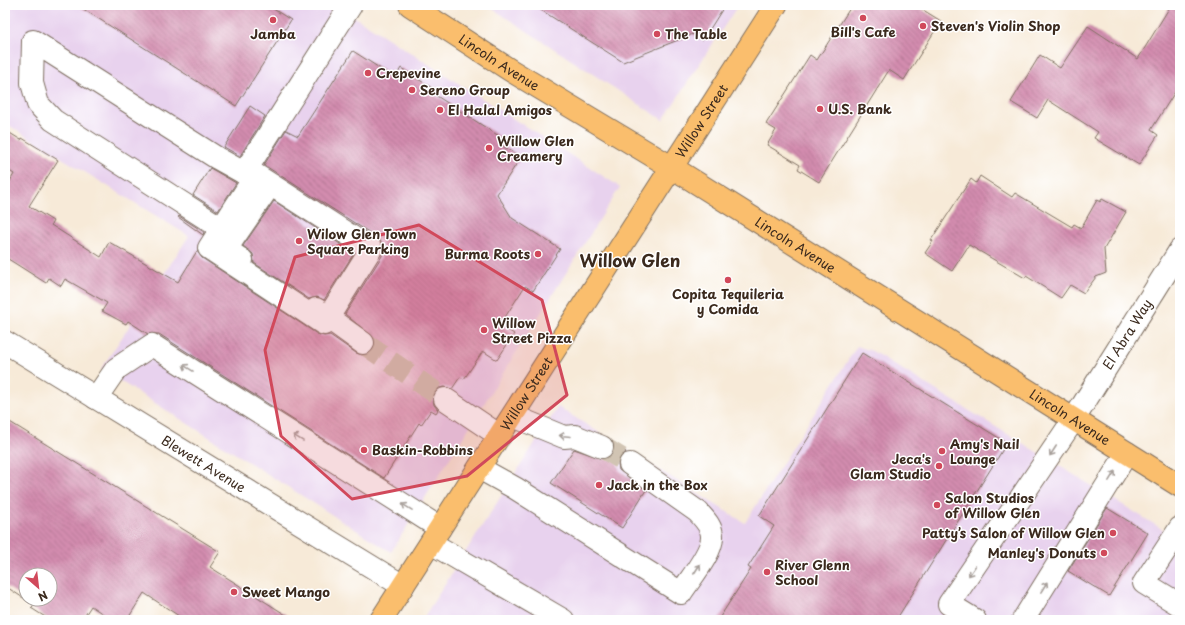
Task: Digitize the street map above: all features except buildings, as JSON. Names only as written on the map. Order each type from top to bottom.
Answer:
[{"type":"main road","name":"Lincoln Avenue","points":[[410,5],[510,70],[673,168],[1180,486]]},
{"type":"main road","name":"Willow Street","points":[[381,620],[673,168],[776,5]]},
{"type":"street","points":[[244,173],[351,5]]},
{"type":"street","points":[[221,228],[53,120],[38,104],[32,83],[33,41],[217,158],[268,188],[370,254],[328,317]]},
{"type":"street","points":[[256,175],[371,249],[324,324],[210,248],[221,228],[256,175]]},
{"type":"street","points":[[268,188],[226,249],[328,317],[363,343]]},
{"type":"street","name":"El Abra Way","points":[[975,620],[949,604],[1074,419],[1180,250]]},
{"type":"street","name":"Blewett Avenue","points":[[5,342],[403,586]]},
{"type":"street","points":[[96,398],[116,369],[152,345],[562,620]]},
{"type":"street","points":[[445,399],[500,436]]},
{"type":"street","points":[[513,416],[557,435],[564,437],[575,436],[602,447]]},
{"type":"street","points":[[1023,620],[1127,452]]},
{"type":"street","points":[[479,468],[515,488],[672,588],[681,592],[707,552],[712,536],[708,522],[698,512],[630,464]]},
{"type":"street","points":[[1180,528],[1144,583],[1180,606]]},
{"type":"highlighted area","points":[[419,225],[542,300],[567,395],[467,476],[352,499],[281,436],[265,350],[295,257]]},
{"type":"shaded area","points":[[5,5],[336,5],[620,187],[391,552],[101,369],[189,236],[5,123]]},
{"type":"shaded area","points":[[487,5],[738,5],[663,120]]},
{"type":"shaded area","points":[[857,346],[872,351],[1180,540],[1180,620],[422,620],[558,407],[745,523]]},
{"type":"tunnel","points":[[363,343],[445,399]]},
{"type":"tunnel","points":[[602,447],[630,464]]},
{"type":"place","name":"Bill's Cafe","points":[[863,18]]},
{"type":"place","name":"Jamba","points":[[273,20]]},
{"type":"place","name":"Steven's Violin Shop","points":[[923,26]]},
{"type":"place","name":"The Table","points":[[657,34]]},
{"type":"place","name":"Crepevine","points":[[368,73]]},
{"type":"place","name":"Sereno Group","points":[[412,90]]},
{"type":"place","name":"U.S. Bank","points":[[820,109]]},
{"type":"place","name":"El Halal Amigos","points":[[440,110]]},
{"type":"place","name":"Willow Glen Creamery","points":[[489,148]]},
{"type":"place","name":"Wilow Glen Town Square Parking","points":[[299,241]]},
{"type":"place","name":"Burma Roots","points":[[538,254]]},
{"type":"place","name":"Copita Tequileria y Comida","points":[[728,280]]},
{"type":"place","name":"Willow Street Pizza","points":[[484,330]]},
{"type":"place","name":"Baskin-Robbins","points":[[364,450]]},
{"type":"place","name":"Amy's Nail Lounge","points":[[942,451]]},
{"type":"place","name":"Jeca's Glam Studio","points":[[939,466]]},
{"type":"place","name":"Jack in the Box","points":[[599,485]]},
{"type":"place","name":"Salon Studios of Willow Glen","points":[[937,505]]},
{"type":"place","name":"Patty’s Salon of Willow Glen","points":[[1113,533]]},
{"type":"place","name":"Manley's Donuts","points":[[1104,553]]},
{"type":"place","name":"River Glenn School","points":[[767,572]]},
{"type":"place","name":"Sweet Mango","points":[[234,592]]},
{"type":"district","name":"Willow Glen","points":[[630,261]]}]
